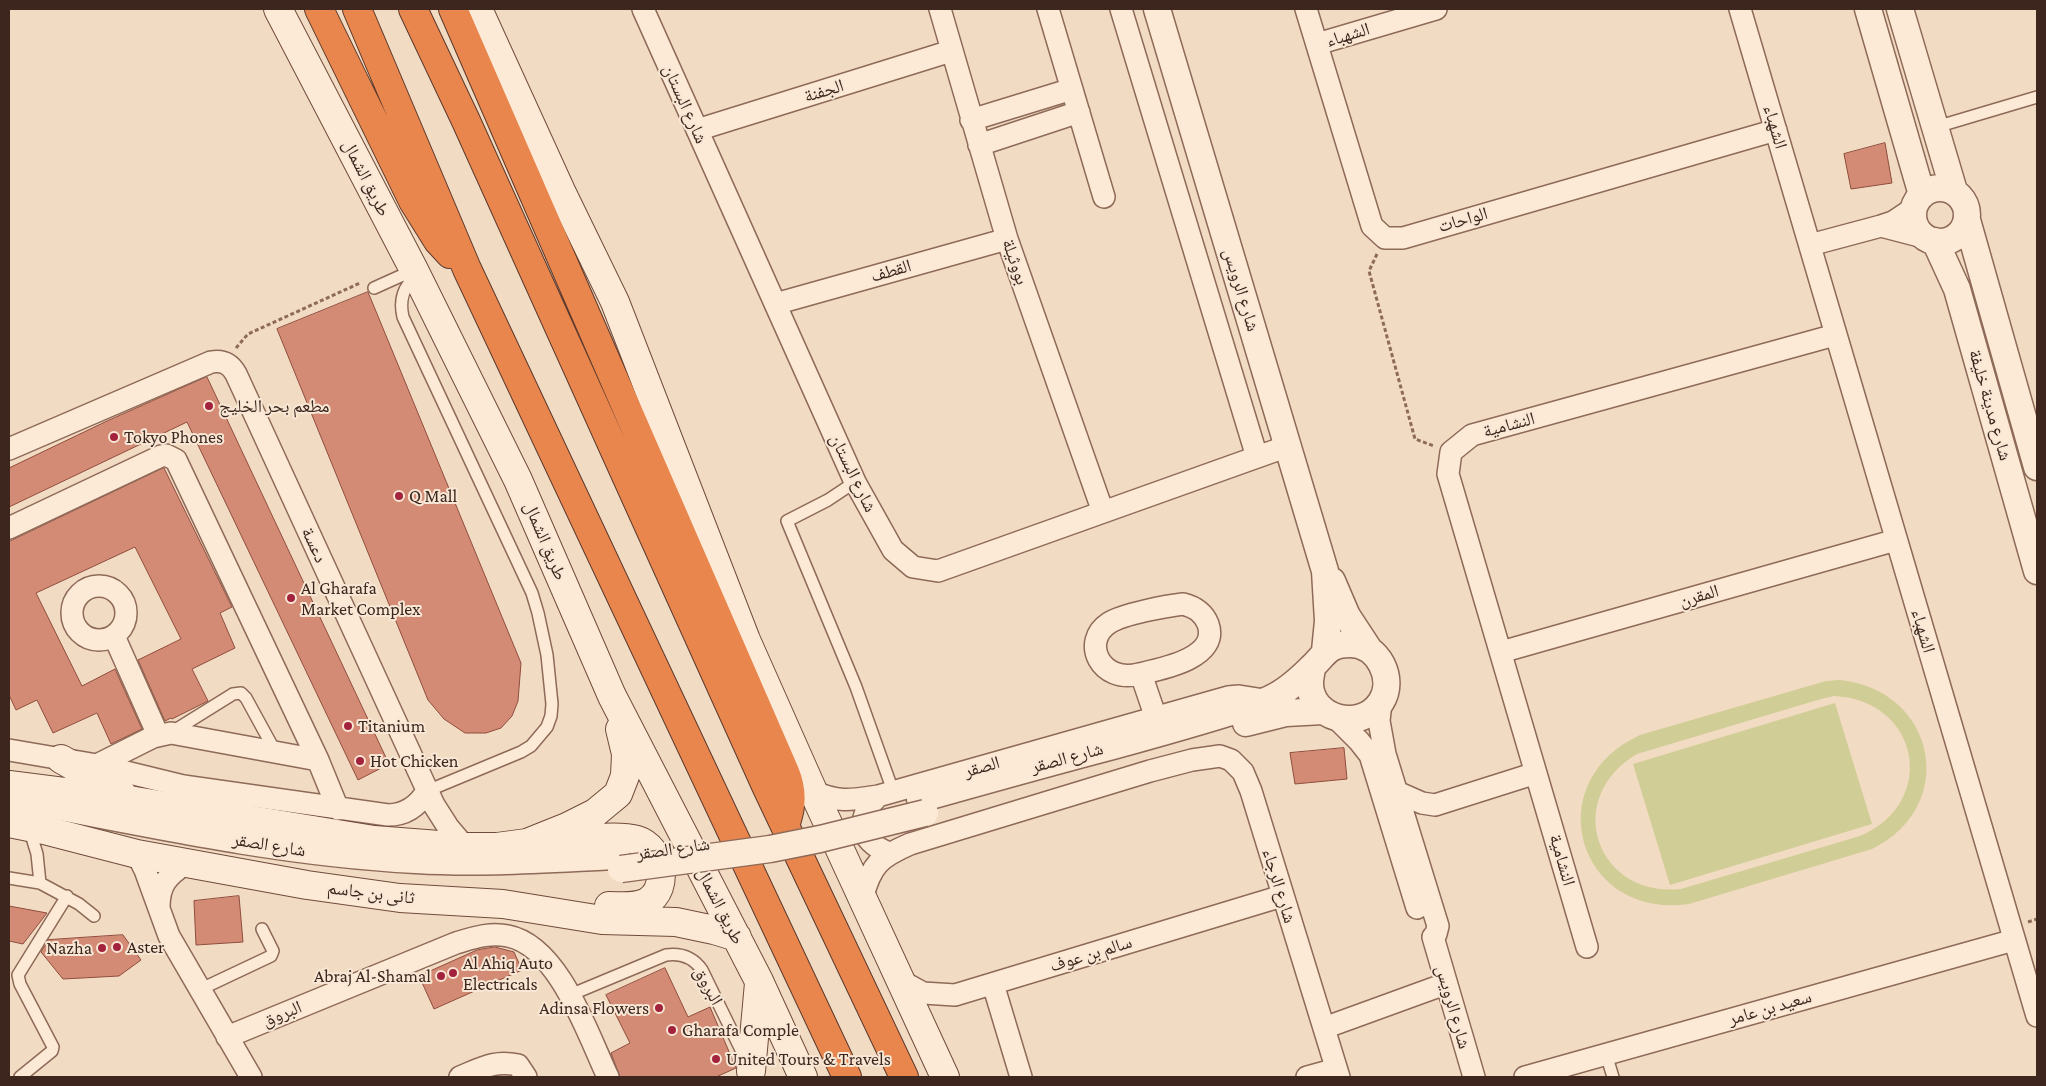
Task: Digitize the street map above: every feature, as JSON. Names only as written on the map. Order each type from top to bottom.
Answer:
[{"type":"highway","points":[[318,9],[413,200],[438,241],[467,269]]},
{"type":"highway","points":[[357,9],[467,269],[847,1077]]},
{"type":"highway","points":[[413,9],[466,121],[785,826],[904,1077]]},
{"type":"highway","points":[[453,9],[791,786],[791,811],[785,826]]},
{"type":"main road","name":"طريق الشمال","points":[[278,9],[416,273],[518,480],[612,696],[737,937],[803,1077]]},
{"type":"main road","points":[[478,9],[561,191],[615,302],[746,640],[945,1077]]},
{"type":"main road","points":[[561,191],[607,329],[609,342],[607,364]]},
{"type":"main road","points":[[527,842],[595,813],[618,794],[625,776],[626,754],[612,696]]},
{"type":"main road","points":[[61,759],[135,801]]},
{"type":"main road","points":[[9,785],[135,801],[374,840],[464,847],[497,847],[527,842],[624,838],[639,840],[651,849],[659,861],[661,876],[657,890],[648,901],[637,905],[502,904]]},
{"type":"main road","name":"ثانى بن جاسم","points":[[27,826],[137,854],[271,880],[400,898],[502,904],[602,920],[676,922],[737,937]]},
{"type":"main road","points":[[753,1074],[759,981]]},
{"type":"street","name":"شارع البستان","points":[[643,9],[855,482],[893,550],[913,567],[938,570],[1288,446]]},
{"type":"street","name":"بووثيلة","points":[[940,9],[1006,239],[1103,512]]},
{"type":"street","points":[[1048,9],[1104,197]]},
{"type":"street","points":[[1121,9],[1257,457]]},
{"type":"street","name":"شارع الرويس","points":[[1157,9],[1325,571],[1328,621],[1319,659]]},
{"type":"street","points":[[1306,9],[1372,226],[1385,238]]},
{"type":"street","name":"الشهباء","points":[[1317,44],[1436,9]]},
{"type":"street","name":"الشهباء","points":[[1740,9],[2037,1016]]},
{"type":"street","points":[[1868,9],[1918,201],[1913,217],[1915,226],[1931,240]]},
{"type":"street","points":[[1881,226],[1931,240],[1952,240],[1964,228],[1967,220],[1965,204],[1954,191],[1900,9]]},
{"type":"street","name":"الجفنة","points":[[697,130],[951,51]]},
{"type":"street","points":[[971,120],[1072,89]]},
{"type":"street","points":[[979,145],[1079,112]]},
{"type":"street","name":"الواحات","points":[[1385,238],[1403,238],[1776,130]]},
{"type":"street","points":[[1810,245],[1893,222],[1918,201],[1938,188],[1954,191]]},
{"type":"street","name":"شارع مدينة خليفة","points":[[1967,220],[2037,467]]},
{"type":"street","name":"القطف","points":[[775,304],[1006,239]]},
{"type":"street","name":"شارع مدينة خليفة","points":[[1931,240],[1957,289],[2037,571]]},
{"type":"street","name":"النشامية","points":[[1587,946],[1448,474],[1451,452],[1472,435],[1835,335]]},
{"type":"street","points":[[9,449],[218,362]]},
{"type":"street","name":"دعسة","points":[[218,362],[236,374],[427,790],[440,816],[464,847]]},
{"type":"street","points":[[9,528],[161,456],[166,455],[176,460],[318,760],[338,810]]},
{"type":"street","name":"المقرن","points":[[1501,652],[1896,540]]},
{"type":"street","name":"شارع الرويس","points":[[1325,571],[1332,580],[1347,616],[1368,648]]},
{"type":"street","points":[[1183,604],[1196,608],[1205,616],[1209,628],[1208,641],[1201,652],[1190,659],[1142,674],[1120,676],[1110,672],[1101,665],[1097,654],[1096,642],[1100,632],[1109,623],[1183,604]]},
{"type":"street","points":[[114,636],[164,734]]},
{"type":"street","points":[[1352,644],[1368,648],[1378,658],[1385,672],[1386,688],[1381,702],[1379,721],[1385,754],[1438,926],[1433,937],[1425,933],[1370,755],[1360,741],[1313,698],[1310,683],[1319,659],[1338,645],[1352,644]]},
{"type":"street","name":"شارع الصقر","points":[[27,826],[386,873],[467,876],[563,874],[619,863],[770,848],[820,839],[1267,700],[1281,693],[1319,659]]},
{"type":"street","points":[[1142,674],[1156,718]]},
{"type":"street","name":"الصقر","points":[[813,790],[825,797],[839,800],[886,794],[1228,697],[1239,696],[1267,700]]},
{"type":"street","points":[[1330,715],[1354,720],[1369,714],[1381,702]]},
{"type":"street","name":"شارع الصقر","points":[[922,806],[1124,760],[1270,717],[1304,711],[1330,715]]},
{"type":"street","points":[[97,765],[164,734],[275,751],[318,760]]},
{"type":"street","points":[[10,744],[61,759],[97,765],[183,786],[338,810],[396,815],[411,809],[427,790]]},
{"type":"street","name":"شارع الرجاء","points":[[889,853],[910,844],[1150,771],[1192,760],[1220,756],[1231,760],[1243,772],[1251,791],[1338,1073]]},
{"type":"street","points":[[1397,792],[1422,803],[1435,805],[1536,772]]},
{"type":"street","points":[[862,896],[868,876],[874,865],[889,853],[875,847],[866,836],[863,821],[868,806],[886,794]]},
{"type":"street","name":"شارع الصقر","points":[[9,797],[202,834],[302,850],[418,861],[619,863]]},
{"type":"street","points":[[1412,841],[1426,816],[1435,805]]},
{"type":"street","points":[[137,854],[146,870],[169,936],[251,1077]]},
{"type":"street","points":[[159,908],[160,889],[164,881],[170,874],[185,864]]},
{"type":"street","name":"سالم بن عوف","points":[[901,980],[923,992],[955,995],[1282,896]]},
{"type":"street","name":"البروق","points":[[227,1037],[456,943],[490,934],[508,936],[526,942],[540,952],[570,995],[608,1077]]},
{"type":"street","name":"شارع الرويس","points":[[1433,937],[1445,984],[1474,1077]]},
{"type":"street","name":"سعيد بن عامر","points":[[1525,1077],[2014,940]]},
{"type":"street","points":[[1324,1028],[1445,984]]},
{"type":"street","points":[[985,986],[1021,1077]]},
{"type":"street","points":[[460,1077],[489,1064],[503,1062],[518,1065],[526,1077]]},
{"type":"street","points":[[1307,1077],[1338,1073]]},
{"type":"lane","points":[[1936,127],[2037,97]]},
{"type":"lane","points":[[370,285],[416,273]]},
{"type":"lane","points":[[416,273],[402,294],[402,317],[532,593],[543,634],[552,704],[551,716],[546,727],[531,746],[427,790]]},
{"type":"lane","points":[[855,482],[828,500],[787,521],[856,688],[886,794]]},
{"type":"lane","points":[[164,734],[234,694],[241,693],[246,698],[275,751]]},
{"type":"lane","points":[[27,826],[37,854],[40,882]]},
{"type":"lane","points":[[9,878],[40,882],[67,896],[94,916]]},
{"type":"lane","points":[[20,1077],[52,1051],[53,1047],[20,984],[18,975],[67,896]]},
{"type":"lane","points":[[199,990],[271,956],[272,949],[262,929]]},
{"type":"lane","name":"البروق","points":[[570,995],[666,955],[686,956],[697,963],[702,970],[753,1074]]},
{"type":"lane","points":[[1606,1054],[1613,1077]]},
{"type":"path","points":[[1385,238],[1369,271],[1415,439],[1451,452]]},
{"type":"path","points":[[218,362],[248,334],[370,285]]},
{"type":"shaded area","points":[[1840,680],[1873,688],[1898,705],[1916,727],[1925,752],[1926,779],[1918,806],[1900,830],[1872,849],[1689,904],[1651,903],[1620,891],[1598,870],[1584,843],[1581,813],[1589,783],[1608,756],[1640,735],[1826,681]],"holes":[[[1834,696],[1863,702],[1885,715],[1901,733],[1909,755],[1909,778],[1901,801],[1885,821],[1860,836],[1681,889],[1652,888],[1628,878],[1610,862],[1599,841],[1596,818],[1600,795],[1614,773],[1637,754]]]},
{"type":"shaded area","points":[[1835,703],[1872,824],[1670,885],[1633,764]]},
{"type":"building","points":[[1885,143],[1892,183],[1851,189],[1844,154]]},
{"type":"building","name":"Q Mall","points":[[368,292],[521,663],[518,701],[512,716],[501,728],[486,733],[465,733],[444,719],[428,700],[277,329]]},
{"type":"building","name":"Al Gharafa Market Complex","points":[[207,377],[389,764],[358,780],[187,422],[9,507],[9,468],[107,421]]},
{"type":"building","points":[[164,468],[232,607],[220,613],[235,648],[192,669],[208,701],[165,721],[138,660],[181,639],[135,547],[36,593],[82,686],[115,669],[142,729],[111,744],[97,713],[53,733],[37,700],[16,710],[9,695],[9,542]]},
{"type":"building","points":[[1344,748],[1347,779],[1295,784],[1290,753]]},
{"type":"building","points":[[239,896],[243,942],[196,945],[194,901]]},
{"type":"building","points":[[9,906],[47,913],[23,944],[9,941]]},
{"type":"building","points":[[123,935],[141,960],[119,976],[63,979],[41,952],[48,940]]},
{"type":"building","points":[[495,947],[514,952],[522,970],[434,1009],[419,976],[477,950]]},
{"type":"building","name":"Gharafa Comple","points":[[665,968],[688,1017],[710,1007],[736,1068],[716,1077],[620,1077],[611,1053],[630,1043],[606,995]]},
{"type":"place","name":"مطعم بحر الخليج","points":[[209,406]]},
{"type":"place","name":"Tokyo Phones","points":[[114,437]]},
{"type":"place","name":"Q Mall","points":[[399,496]]},
{"type":"place","name":"Al Gharafa Market Complex","points":[[291,598]]},
{"type":"place","name":"Titanium","points":[[348,726]]},
{"type":"place","name":"Hot Chicken","points":[[360,761]]},
{"type":"place","name":"Aster","points":[[117,947]]},
{"type":"place","name":"Nazha","points":[[102,948]]},
{"type":"place","name":"Al Ahiq Auto Electricals","points":[[453,973]]},
{"type":"place","name":"Abraj Al-Shamal","points":[[441,976]]},
{"type":"place","name":"Adinsa Flowers","points":[[659,1008]]},
{"type":"place","name":"Gharafa Comple","points":[[672,1030]]},
{"type":"place","name":"United Tours & Travels","points":[[716,1059]]}]
